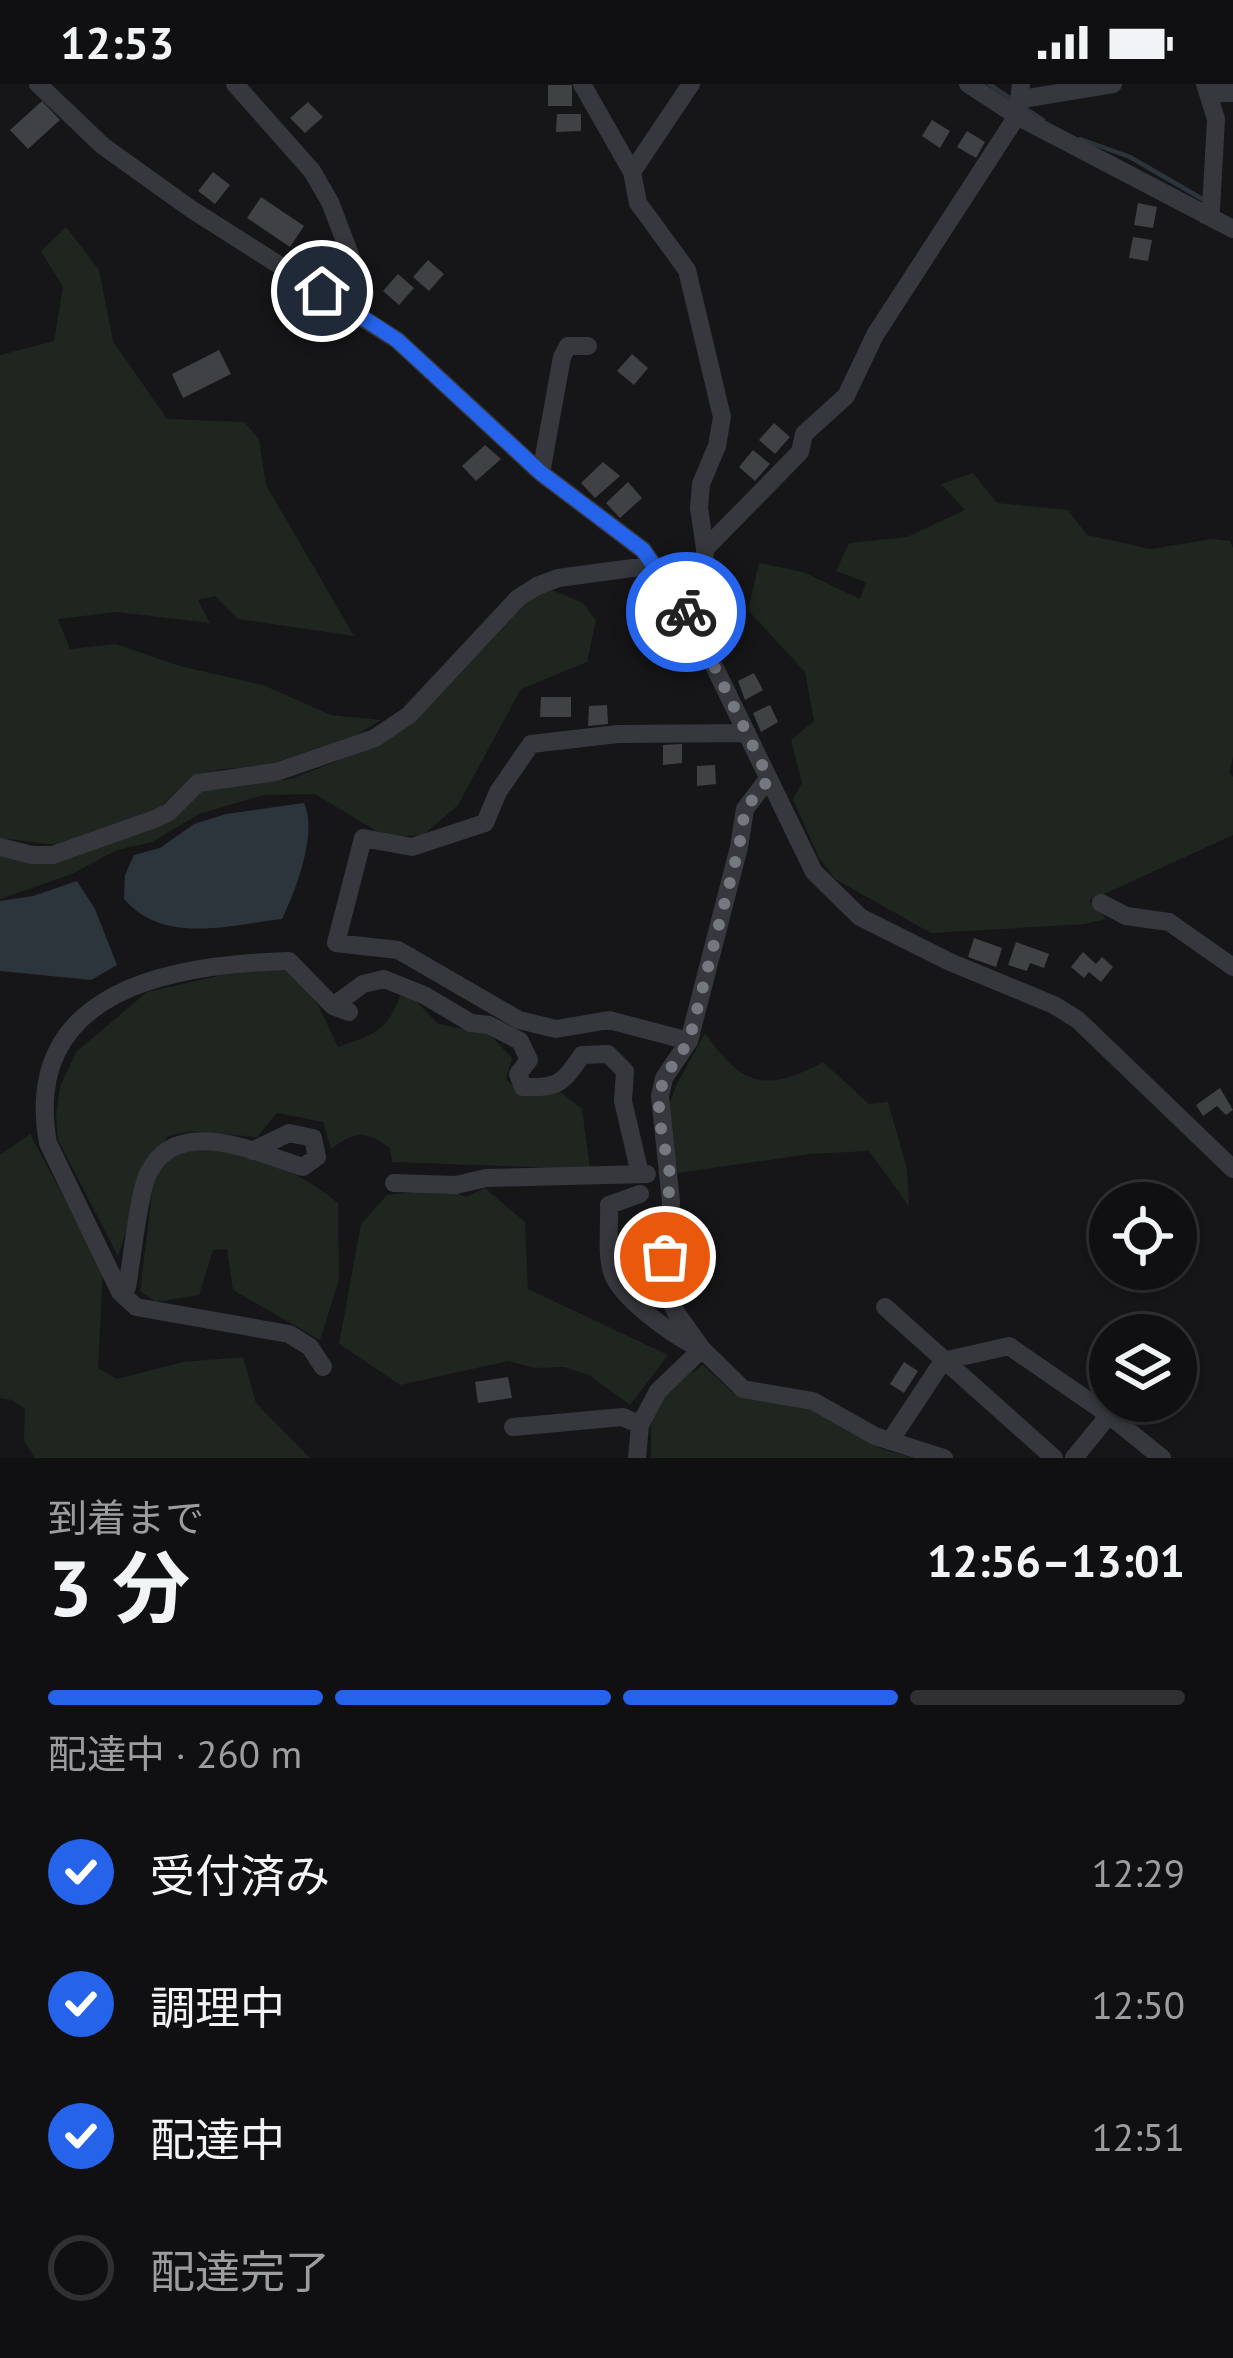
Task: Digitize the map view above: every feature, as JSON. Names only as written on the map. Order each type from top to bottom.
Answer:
[{"type":"street","points":[[38,84],[103,146],[191,209],[397,340],[541,473],[643,550],[688,614],[701,616]]},
{"type":"street","points":[[235,84],[312,171],[330,202],[365,294],[350,308]]},
{"type":"street","points":[[582,84],[632,172],[638,202],[687,270],[722,417],[717,446],[700,484],[705,549],[700,637],[814,872],[860,916],[1078,1020],[1233,1169]]},
{"type":"street","points":[[632,172],[691,84]]},
{"type":"street","points":[[968,84],[1020,100],[1233,229]]},
{"type":"street","points":[[705,549],[800,452],[804,434],[846,396],[875,335],[1020,100],[1113,84]]},
{"type":"street","points":[[1205,215],[1211,209],[1216,119],[1206,88],[1233,93]]},
{"type":"street","points":[[541,473],[562,357],[568,346],[588,346]]},
{"type":"street","points":[[0,847],[53,855],[158,818],[199,784],[276,772],[376,738],[409,715],[518,598],[558,578],[655,565]]},
{"type":"street","points":[[689,1041],[608,1020],[556,1029],[519,1020],[398,950],[336,943],[363,838],[412,847],[484,823],[498,792],[531,744],[618,734],[747,733]]},
{"type":"street","points":[[769,779],[745,809],[689,1041],[664,1078],[659,1096],[670,1174],[664,1283],[675,1311],[702,1349],[743,1389],[813,1401],[890,1441],[944,1458]]},
{"type":"street","points":[[1101,903],[1126,916],[1169,922],[1233,967]]},
{"type":"street","points":[[323,1367],[310,1347],[289,1334],[158,1313],[136,1307],[120,1292],[48,1143],[44,1116],[46,1091],[66,1032],[105,999],[135,984],[222,963],[290,961],[341,1009],[363,984],[384,980],[424,994],[471,1023],[489,1025],[520,1041],[530,1060],[518,1074],[523,1087],[562,1083],[582,1055],[608,1054],[625,1071],[623,1101],[640,1184]]},
{"type":"street","points":[[120,1292],[127,1287],[148,1174],[170,1147],[192,1141],[223,1142],[252,1151]]},
{"type":"street","points":[[670,1174],[640,1184],[609,1205],[611,1271],[625,1292],[680,1338],[702,1349]]},
{"type":"street","points":[[394,1183],[456,1185],[486,1178],[640,1184]]},
{"type":"street","points":[[625,1292],[636,1271],[638,1243],[644,1233],[667,1231]]},
{"type":"street","points":[[885,1306],[1054,1458]]},
{"type":"street","points":[[890,1441],[943,1361],[1009,1346],[1089,1401]]},
{"type":"street","points":[[638,1458],[640,1425],[658,1391],[702,1349]]},
{"type":"street","points":[[513,1427],[623,1417],[640,1425]]},
{"type":"street","points":[[1074,1458],[1103,1422]]},
{"type":"street","points":[[1118,1422],[1162,1458]]},
{"type":"shaded area","points":[[66,227],[99,270],[113,341],[167,419],[244,422],[259,439],[266,485],[354,636],[238,619],[215,596],[198,600],[210,623],[117,612],[58,619],[70,649],[116,644],[180,666],[263,685],[331,715],[381,720],[356,735],[265,766],[194,775],[160,807],[56,845],[0,838],[0,355],[54,341],[63,287],[41,251]]},
{"type":"shaded area","points":[[973,473],[997,503],[1068,510],[1087,535],[1151,549],[1211,539],[1230,541],[1233,548],[1233,835],[1089,901],[1106,919],[931,933],[835,879],[819,858],[793,799],[802,783],[791,740],[814,721],[805,672],[748,610],[759,563],[803,572],[860,599],[866,582],[836,571],[849,543],[907,537],[965,510],[941,484]]},
{"type":"shaded area","points":[[550,589],[583,603],[596,620],[587,662],[521,689],[458,805],[423,835],[386,837],[315,794],[264,795],[199,814],[152,842],[117,850],[72,874],[0,899],[0,852],[52,863],[204,788],[291,779],[378,745],[528,600]]},
{"type":"shaded area","points":[[304,803],[307,845],[282,919],[177,927],[140,913],[124,899],[125,875],[134,855],[160,848],[194,824],[226,814]]},
{"type":"shaded area","points":[[77,881],[95,909],[117,965],[91,980],[0,971],[0,901]]},
{"type":"shaded area","points":[[291,970],[318,1005],[338,1047],[377,1030],[400,996],[414,999],[438,1024],[489,1034],[512,1058],[506,1079],[522,1094],[558,1090],[582,1109],[590,1169],[392,1162],[390,1148],[374,1138],[354,1136],[331,1149],[323,1122],[277,1113],[257,1137],[191,1131],[168,1136],[146,1169],[118,1256],[58,1140],[60,1087],[76,1052],[147,992],[235,972]]},
{"type":"shaded area","points":[[705,1033],[732,1065],[757,1079],[786,1078],[823,1062],[869,1104],[888,1102],[907,1169],[909,1206],[869,1151],[810,1154],[678,1173],[666,1113]]},
{"type":"shaded area","points":[[30,1134],[103,1270],[98,1368],[117,1379],[183,1362],[243,1357],[256,1403],[310,1458],[35,1458],[24,1441],[25,1409],[0,1398],[0,1155]]},
{"type":"shaded area","points":[[204,1147],[275,1165],[338,1203],[339,1280],[320,1340],[233,1290],[227,1249],[213,1250],[199,1295],[156,1302],[140,1291],[155,1169],[173,1151]]},
{"type":"shaded area","points":[[485,1188],[525,1222],[528,1289],[668,1355],[630,1405],[589,1375],[564,1367],[535,1368],[508,1361],[400,1385],[339,1344],[361,1224],[387,1195],[444,1189],[466,1197]]},
{"type":"shaded area","points":[[703,1365],[734,1394],[812,1408],[882,1449],[914,1458],[651,1458],[651,1425],[658,1395]]},
{"type":"building","points":[[548,85],[572,85],[572,106],[548,106]]},
{"type":"building","points":[[42,101],[60,120],[28,149],[10,130]]},
{"type":"building","points":[[308,102],[323,117],[305,133],[290,118]]},
{"type":"building","points":[[557,114],[581,114],[581,131],[556,132]]},
{"type":"building","points":[[932,120],[950,131],[940,148],[922,136]]},
{"type":"building","points":[[967,131],[985,142],[976,158],[957,147]]},
{"type":"building","points":[[213,172],[230,185],[215,204],[198,191]]},
{"type":"building","points":[[261,197],[304,226],[290,247],[247,218]]},
{"type":"building","points":[[1138,203],[1157,207],[1153,228],[1134,225]]},
{"type":"building","points":[[1133,237],[1152,240],[1148,261],[1129,258]]},
{"type":"building","points":[[428,260],[444,274],[429,291],[413,277]]},
{"type":"building","points":[[398,274],[414,288],[399,305],[383,291]]},
{"type":"building","points":[[219,350],[231,374],[183,398],[172,374]]},
{"type":"building","points":[[632,354],[648,368],[634,385],[617,371]]},
{"type":"building","points":[[774,423],[790,437],[775,454],[759,440]]},
{"type":"building","points":[[485,445],[501,459],[476,481],[462,466]]},
{"type":"building","points":[[753,450],[770,464],[755,481],[739,467]]},
{"type":"building","points":[[603,462],[620,476],[595,498],[581,483]]},
{"type":"building","points":[[628,482],[642,498],[620,518],[606,503]]},
{"type":"building","points":[[754,673],[763,690],[745,700],[738,681]]},
{"type":"building","points":[[541,697],[571,697],[571,717],[540,717]]},
{"type":"building","points":[[607,705],[608,724],[588,726],[589,706]]},
{"type":"building","points":[[770,705],[778,722],[761,732],[753,713]]},
{"type":"building","points":[[682,744],[682,763],[663,765],[663,745]]},
{"type":"building","points":[[715,765],[716,784],[697,786],[697,766]]},
{"type":"building","points":[[974,938],[1002,948],[996,967],[968,957]]},
{"type":"building","points":[[1016,942],[1049,954],[1044,968],[1030,963],[1027,971],[1008,965]]},
{"type":"building","points":[[1083,952],[1096,964],[1102,957],[1113,967],[1101,982],[1089,972],[1084,978],[1071,967]]},
{"type":"building","points":[[1220,1088],[1233,1110],[1226,1115],[1217,1106],[1203,1116],[1196,1105]]},
{"type":"building","points":[[904,1362],[918,1371],[904,1393],[890,1384]]},
{"type":"building","points":[[508,1377],[512,1398],[478,1403],[475,1382]]},
{"type":"waterway","points":[[989,84],[1011,99]]},
{"type":"waterway","points":[[1026,109],[1043,120]]},
{"type":"waterway","points":[[1080,139],[1130,157],[1204,200]]},
{"type":"way so far","points":[[665,1257],[670,1174],[659,1096],[664,1078],[689,1041],[702,998],[745,809],[769,779],[700,637],[701,616],[686,612]]},
{"type":"route","points":[[322,291],[397,340],[541,473],[643,550],[686,612]]}]
